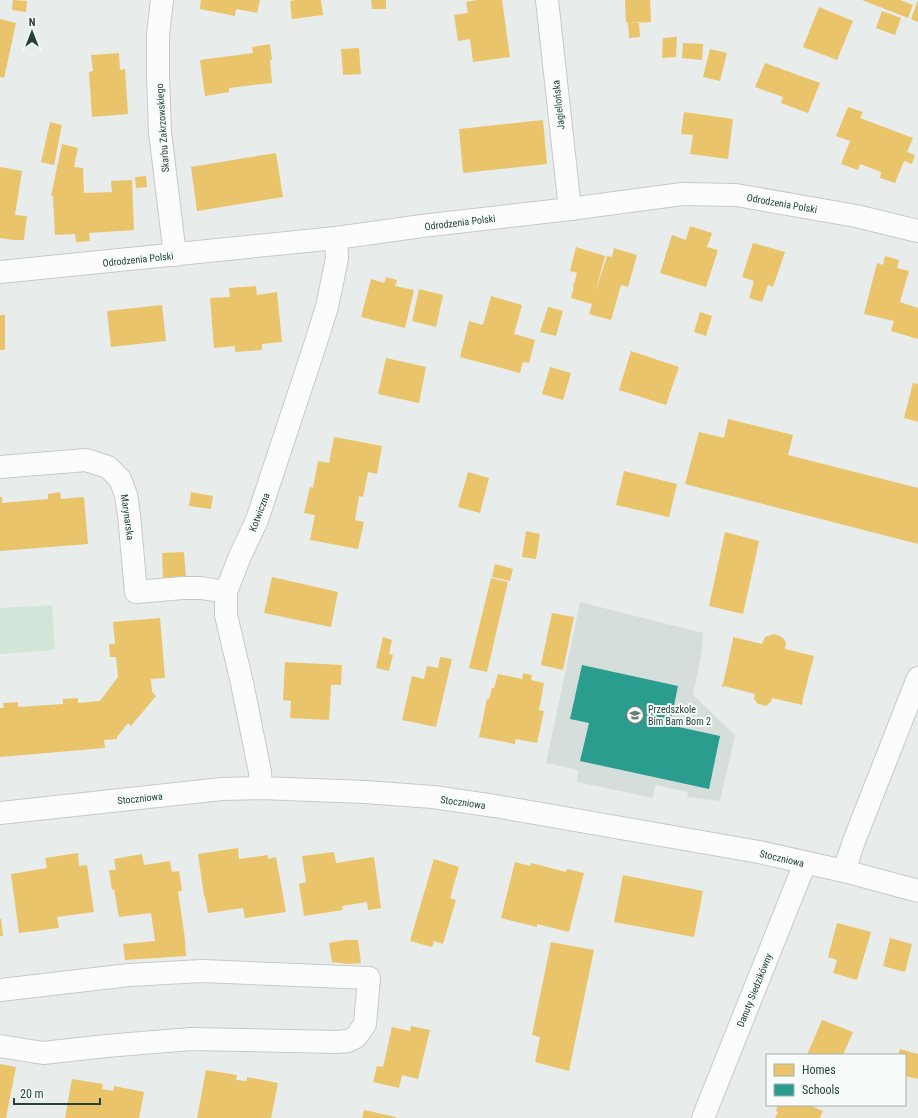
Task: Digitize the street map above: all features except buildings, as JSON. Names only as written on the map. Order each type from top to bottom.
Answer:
[{"type":"street","name":"Skarbu Zakrzowskiego","points":[[162,0],[158,35],[160,132],[175,255]]},
{"type":"street","name":"Jagiellońska","points":[[547,0],[570,209]]},
{"type":"street","name":"Odrodzenia Polski","points":[[0,272],[336,238],[682,194],[736,195],[856,216],[918,231]]},
{"type":"street","name":"Kotwiczna","points":[[261,788],[260,772],[226,614],[226,592],[240,556],[257,520],[327,307],[337,258],[336,238]]},
{"type":"street","name":"Marynarska","points":[[0,467],[86,460],[108,468],[120,479],[126,495],[136,592],[201,588],[226,592]]},
{"type":"street","points":[[844,871],[854,841],[918,678]]},
{"type":"street","name":"Stoczniowa","points":[[0,813],[222,789],[261,788],[364,792],[433,797],[494,806],[759,852],[844,871],[918,891]]},
{"type":"street","name":"Danuty Siedzikówny","points":[[703,1118],[805,863]]},
{"type":"street","points":[[0,990],[129,974],[202,971],[369,978],[365,1024],[356,1037],[348,1041],[191,1040],[106,1046],[43,1053],[0,1046]]},
{"type":"shaded area","name":"Przedszkole Bim Bam Bom 2","points":[[580,602],[703,633],[702,651],[693,695],[735,735],[720,801],[687,797],[688,792],[655,785],[653,798],[577,782],[578,770],[546,763]]},
{"type":"green space","points":[[52,605],[55,650],[0,654],[0,608]]},
{"type":"place","name":"Przedszkole Bim Bam Bom 2","points":[[635,715]]}]
